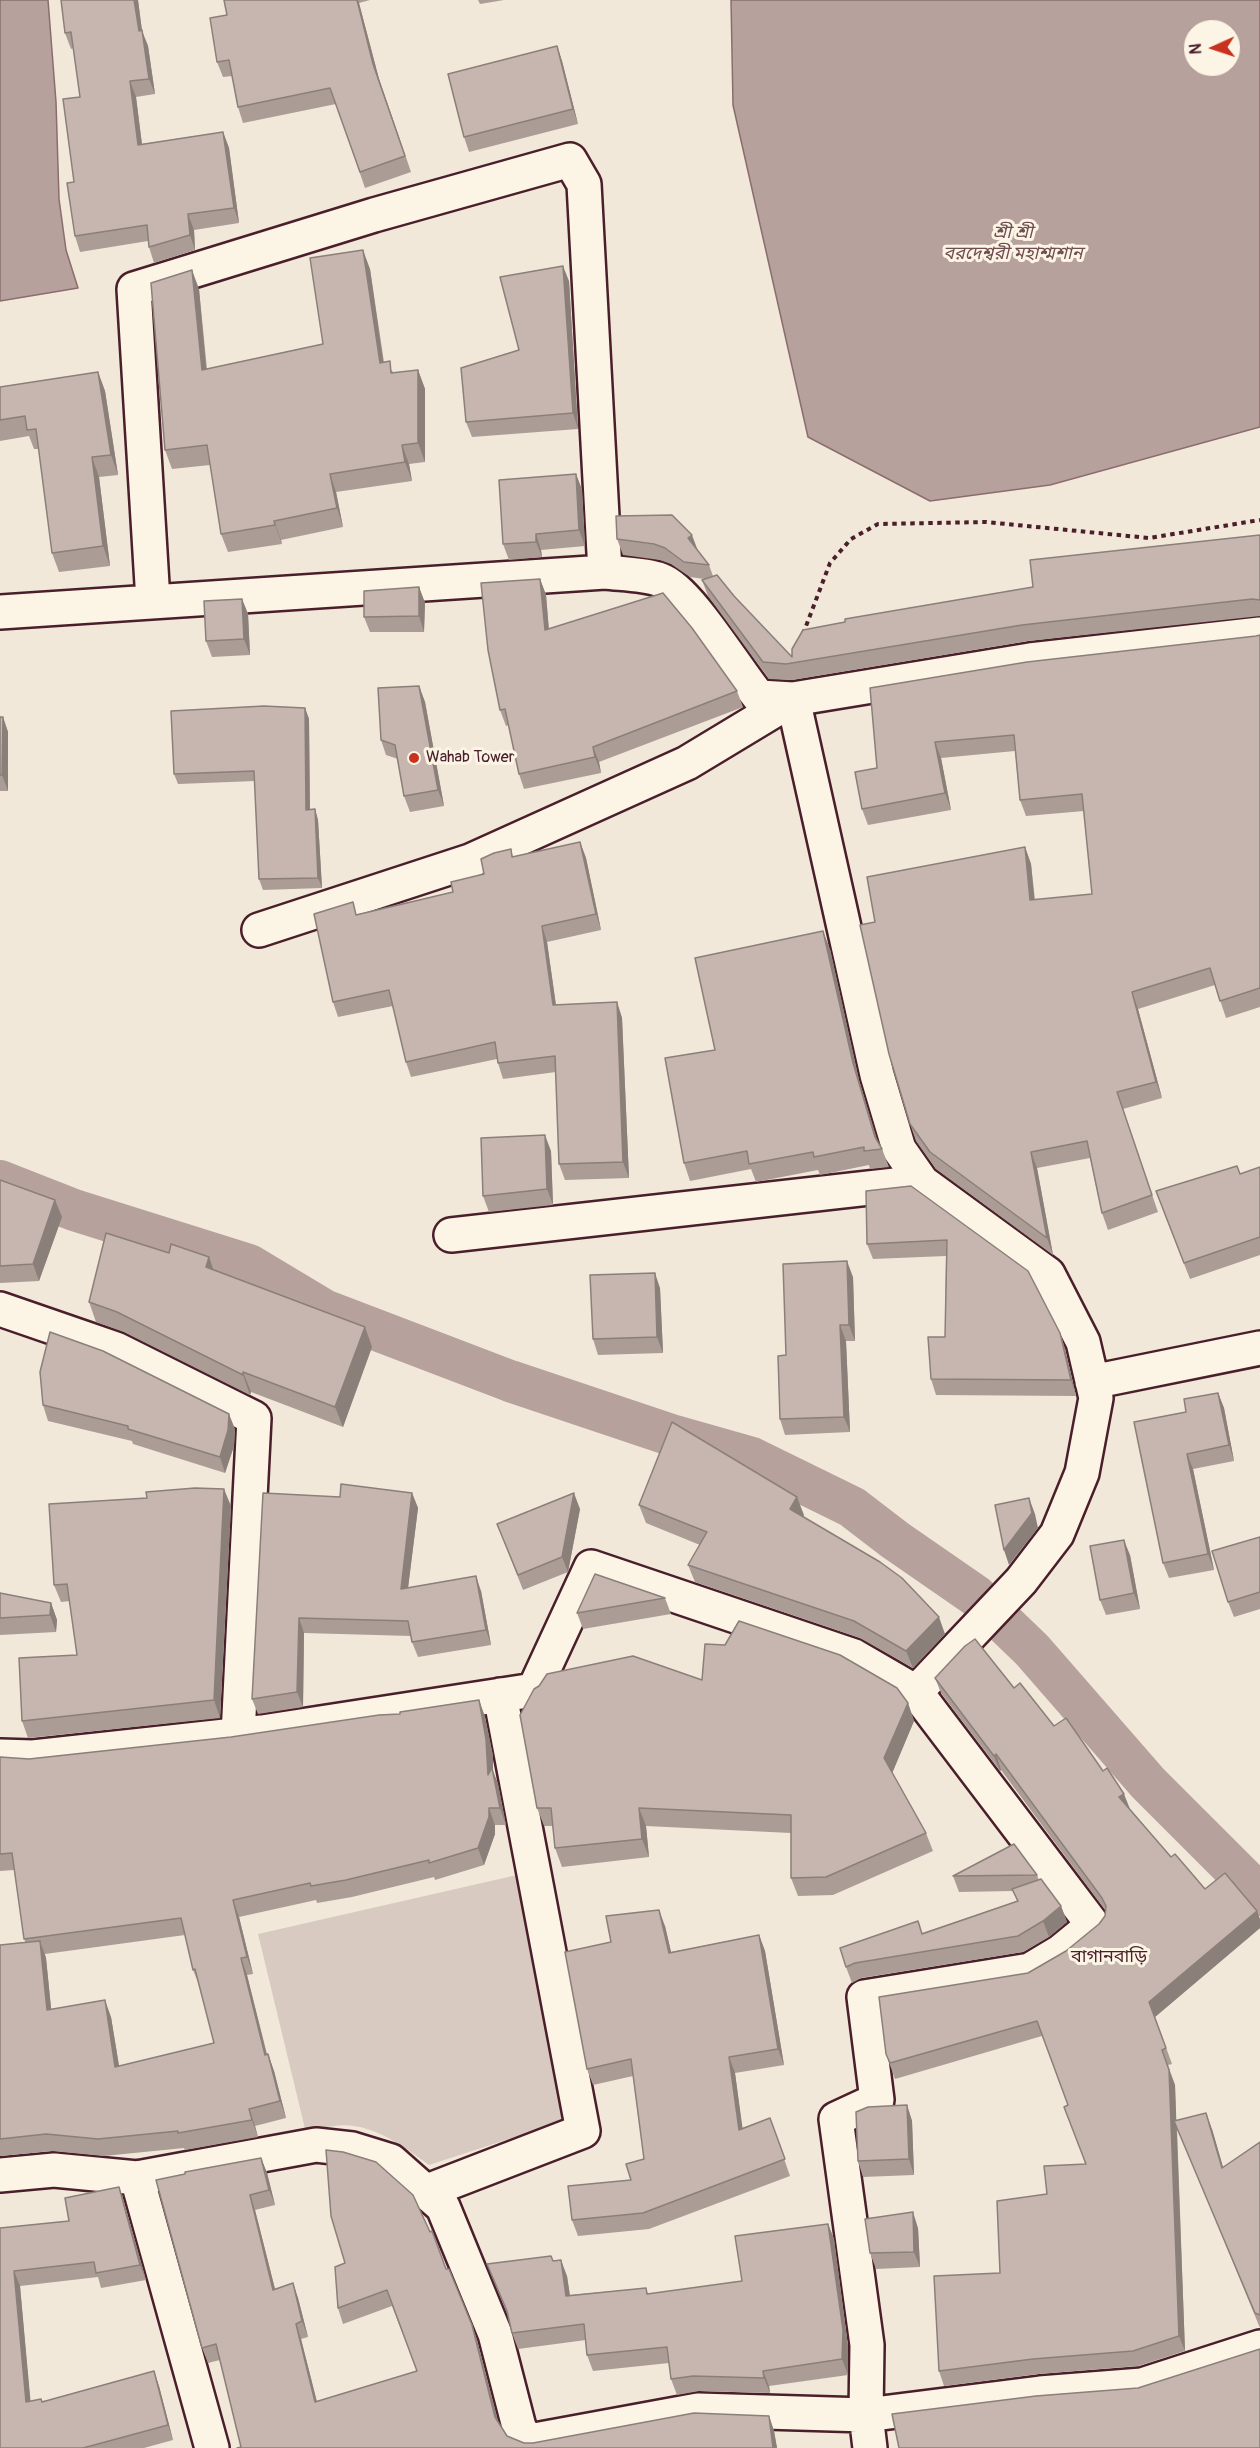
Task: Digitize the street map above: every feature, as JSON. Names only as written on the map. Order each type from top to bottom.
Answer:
[{"type":"street","points":[[153,601],[134,289],[374,215],[570,159],[584,184],[605,572]]},
{"type":"street","points":[[0,612],[605,572],[662,580],[691,604],[759,698],[793,699],[1030,660],[1260,634]]},
{"type":"street","points":[[260,930],[470,861],[687,763],[793,699]]},
{"type":"street","points":[[793,699],[877,1075],[899,1149],[922,1182],[1048,1274],[1083,1342],[1096,1398],[1082,1473],[1057,1534],[1021,1581],[916,1692]]},
{"type":"street","points":[[451,1235],[922,1182]]},
{"type":"street","points":[[0,1309],[116,1348],[254,1418],[238,1735]]},
{"type":"street","points":[[1092,1382],[1260,1348]]},
{"type":"street","points":[[0,1756],[33,1757],[238,1735],[534,1689],[591,1567],[854,1656],[916,1692],[1093,1925],[1060,1952],[1030,1970],[864,1997],[878,2100],[836,2119],[867,2345],[866,2415],[870,2448]]},
{"type":"street","points":[[425,2192],[582,2131],[500,1695]]},
{"type":"street","points":[[0,2175],[54,2170],[138,2178],[316,2145],[352,2149],[391,2161],[443,2207],[495,2334],[519,2427],[524,2437],[535,2440],[698,2410],[866,2415],[1040,2393],[1142,2385],[1260,2347]]},
{"type":"street","points":[[138,2178],[212,2448]]},
{"type":"path","points":[[800,643],[830,563],[851,539],[878,524],[986,522],[1149,538],[1260,520]]},
{"type":"shaded area","points":[[517,1875],[567,2120],[429,2165],[384,2136],[360,2127],[334,2126],[306,2133],[258,1934]]},
{"type":"water","points":[[0,0],[48,0],[56,102],[59,199],[66,250],[78,288],[0,301]]},
{"type":"water","name":"শ্রী শ্রী বরদেশ্বরী মহাশ্মশান","points":[[731,0],[1260,0],[1260,427],[1050,485],[930,501],[808,437],[733,105]]},
{"type":"building","points":[[61,0],[134,0],[139,31],[142,30],[149,79],[130,81],[138,145],[223,132],[234,208],[188,214],[190,235],[149,247],[147,225],[75,236],[67,183],[74,182],[63,99],[80,97],[71,32],[65,33]]},
{"type":"building","points":[[224,0],[357,0],[373,64],[405,156],[360,172],[330,88],[238,107],[229,60],[217,62],[210,18],[227,15]]},
{"type":"building","points":[[557,46],[573,109],[464,137],[448,74]]},
{"type":"building","points":[[363,250],[380,363],[390,361],[391,373],[418,370],[418,443],[402,445],[405,462],[330,474],[337,508],[274,521],[275,525],[221,534],[207,445],[165,450],[151,283],[192,270],[202,370],[323,344],[310,258]]},
{"type":"building","points":[[563,266],[573,413],[466,422],[461,368],[519,350],[500,277]]},
{"type":"building","points":[[98,372],[111,455],[92,457],[103,546],[52,553],[36,429],[27,430],[25,416],[0,420],[0,387]]},
{"type":"building","points":[[576,474],[579,530],[536,534],[536,542],[503,544],[499,480]]},
{"type":"building","points":[[672,515],[692,535],[688,538],[709,565],[684,562],[665,548],[654,544],[617,539],[616,516]]},
{"type":"building","points":[[1260,535],[1260,600],[1252,599],[1022,625],[786,664],[763,662],[702,580],[717,575],[792,657],[792,649],[803,630],[845,622],[845,619],[1033,587],[1030,560]]},
{"type":"building","points":[[540,579],[545,630],[663,593],[692,628],[737,691],[593,747],[595,757],[519,774],[505,709],[500,710],[488,650],[481,583]]},
{"type":"building","points":[[419,587],[419,616],[364,617],[364,591]]},
{"type":"building","points":[[242,599],[244,639],[206,641],[204,601]]},
{"type":"building","points":[[1260,635],[1260,988],[1220,1001],[1210,968],[1132,992],[1156,1082],[1117,1092],[1152,1195],[1102,1213],[1087,1141],[1031,1152],[1047,1238],[930,1152],[910,1124],[889,1054],[860,925],[875,922],[867,877],[1025,847],[1030,900],[1092,894],[1082,794],[1020,800],[1014,735],[935,742],[945,793],[862,809],[855,772],[877,768],[870,688],[1027,662]]},
{"type":"building","name":"Wahab Tower","points":[[419,686],[438,790],[404,796],[395,745],[381,740],[378,688]]},
{"type":"building","points":[[264,706],[305,708],[306,810],[315,809],[318,878],[259,879],[254,771],[174,774],[171,711]]},
{"type":"building","points":[[0,717],[3,717],[2,775],[0,775]]},
{"type":"building","points":[[580,842],[596,914],[542,926],[553,1005],[617,1002],[623,1162],[559,1164],[555,1056],[498,1063],[495,1042],[406,1062],[389,990],[333,1002],[314,914],[353,902],[356,915],[453,892],[451,882],[484,874],[481,859],[494,853],[511,849],[512,857]]},
{"type":"building","points":[[823,931],[853,1063],[875,1137],[882,1149],[864,1151],[864,1147],[814,1157],[813,1152],[749,1164],[747,1151],[684,1163],[665,1058],[715,1050],[695,958]]},
{"type":"building","points":[[545,1135],[547,1189],[483,1196],[481,1138]]},
{"type":"building","points":[[1237,1166],[1240,1174],[1260,1167],[1260,1237],[1184,1263],[1156,1191]]},
{"type":"building","points":[[0,1180],[55,1200],[33,1264],[0,1266]]},
{"type":"building","points":[[911,1186],[1028,1271],[1060,1333],[1071,1380],[931,1379],[928,1337],[945,1337],[947,1240],[867,1244],[866,1191]]},
{"type":"building","points":[[106,1233],[169,1253],[171,1244],[209,1257],[206,1267],[365,1327],[335,1407],[243,1372],[243,1375],[117,1312],[89,1302]]},
{"type":"building","points":[[847,1261],[849,1325],[840,1325],[844,1417],[780,1419],[778,1356],[786,1355],[783,1264]]},
{"type":"building","points":[[655,1273],[657,1337],[593,1339],[590,1275]]},
{"type":"building","points":[[50,1332],[103,1351],[229,1414],[228,1430],[220,1457],[128,1429],[128,1426],[43,1405],[40,1372]]},
{"type":"building","points":[[1218,1393],[1229,1445],[1187,1454],[1208,1554],[1163,1563],[1134,1422],[1186,1412],[1184,1399]]},
{"type":"building","points":[[672,1422],[797,1497],[790,1509],[880,1562],[902,1578],[939,1617],[906,1651],[854,1621],[688,1565],[707,1532],[639,1505]]},
{"type":"building","points":[[341,1484],[412,1493],[401,1589],[476,1576],[486,1630],[412,1642],[408,1621],[299,1618],[297,1692],[252,1699],[263,1493],[340,1497]]},
{"type":"building","points":[[195,1488],[224,1489],[214,1700],[22,1721],[19,1658],[77,1655],[67,1584],[54,1585],[49,1504],[147,1498],[146,1492]]},
{"type":"building","points":[[574,1493],[562,1557],[518,1575],[497,1524]]},
{"type":"building","points":[[1029,1498],[1032,1513],[1004,1550],[995,1505]]},
{"type":"building","points":[[1260,1537],[1260,1592],[1228,1602],[1212,1551]]},
{"type":"building","points":[[1124,1540],[1134,1593],[1100,1600],[1090,1546]]},
{"type":"building","points":[[595,1574],[665,1598],[577,1613]]},
{"type":"building","points":[[0,1593],[51,1603],[50,1615],[0,1618]]},
{"type":"building","points":[[739,1621],[840,1655],[897,1688],[908,1703],[884,1758],[926,1833],[826,1877],[791,1878],[791,1815],[639,1808],[642,1839],[555,1848],[551,1808],[537,1808],[520,1715],[534,1689],[539,1686],[547,1674],[633,1656],[702,1680],[705,1644],[725,1645]]},
{"type":"building","points":[[975,1639],[1014,1688],[1020,1683],[1054,1726],[1066,1718],[1103,1771],[1107,1768],[1124,1794],[1119,1797],[1171,1857],[1175,1854],[1205,1889],[1225,1873],[1257,1911],[1149,2002],[1166,2048],[1162,2050],[1169,2070],[1179,2336],[1133,2351],[1033,2359],[939,2371],[934,2276],[1000,2273],[997,2201],[1047,2194],[1044,2166],[1086,2164],[1064,2107],[1068,2105],[1037,2021],[890,2063],[886,2054],[879,1997],[1028,1973],[1066,1951],[1099,1924],[1105,1916],[1106,1906],[996,1754],[994,1756],[935,1678],[965,1646]]},
{"type":"building","points":[[479,1700],[486,1739],[488,1775],[492,1768],[500,1808],[489,1808],[489,1817],[478,1848],[429,1863],[429,1860],[346,1880],[311,1886],[310,1883],[233,1900],[247,1957],[241,1958],[265,2055],[268,2054],[280,2101],[249,2109],[252,2120],[178,2133],[178,2131],[98,2139],[46,2134],[0,2139],[0,1945],[40,1941],[47,2010],[105,2000],[115,2067],[214,2043],[181,1918],[24,1939],[12,1853],[0,1854],[0,1757],[29,1759],[231,1737],[379,1715],[400,1714],[400,1712]]},
{"type":"building","points":[[1014,1844],[1037,1875],[953,1876]]},
{"type":"building","points":[[1041,1879],[1061,1906],[1043,1921],[1018,1936],[855,1963],[846,1967],[840,1948],[918,1921],[922,1934],[1018,1901],[1012,1889]]},
{"type":"building","points":[[659,1910],[669,1953],[759,1935],[778,2049],[729,2057],[739,2130],[770,2118],[785,2159],[643,2213],[572,2220],[568,2186],[631,2180],[626,2164],[644,2159],[631,2059],[587,2069],[565,1952],[611,1942],[606,1916]]},
{"type":"building","points":[[907,2105],[909,2159],[858,2161],[856,2112],[868,2107]]},
{"type":"building","points":[[1206,2113],[1222,2168],[1260,2142],[1260,2315],[1255,2313],[1174,2121]]},
{"type":"building","points":[[326,2150],[343,2152],[376,2162],[413,2195],[430,2232],[432,2231],[446,2269],[449,2269],[472,2325],[495,2417],[507,2436],[524,2443],[533,2443],[694,2413],[769,2416],[773,2448],[237,2448],[241,2447],[216,2344],[202,2348],[156,2180],[185,2174],[185,2172],[261,2158],[269,2190],[250,2195],[273,2290],[293,2283],[302,2321],[296,2324],[315,2402],[417,2371],[387,2290],[338,2308],[335,2267],[345,2263],[331,2216]]},
{"type":"building","points":[[119,2187],[140,2265],[96,2273],[94,2262],[14,2271],[26,2402],[41,2399],[42,2402],[154,2371],[168,2425],[83,2448],[0,2448],[0,2228],[69,2221],[65,2198]]},
{"type":"building","points":[[913,2212],[914,2252],[870,2253],[865,2219]]},
{"type":"building","points":[[828,2224],[843,2330],[842,2359],[763,2371],[764,2378],[693,2376],[671,2379],[667,2347],[587,2355],[584,2324],[512,2333],[507,2311],[487,2264],[551,2256],[553,2261],[561,2260],[566,2296],[646,2288],[647,2294],[742,2281],[735,2236]]},
{"type":"building","points":[[1260,2349],[1260,2448],[899,2448],[892,2414],[1036,2396],[1138,2388]]},
{"type":"waterway","points":[[0,1181],[74,1210],[249,1265],[324,1310],[510,1381],[671,1435],[752,1458],[852,1507],[976,1596],[1032,1650],[1148,1783],[1260,1895]]},
{"type":"place","name":"Wahab Tower","points":[[414,758]]},
{"type":"district","name":"বাগানবাড়ি","points":[[1109,1957]]}]
